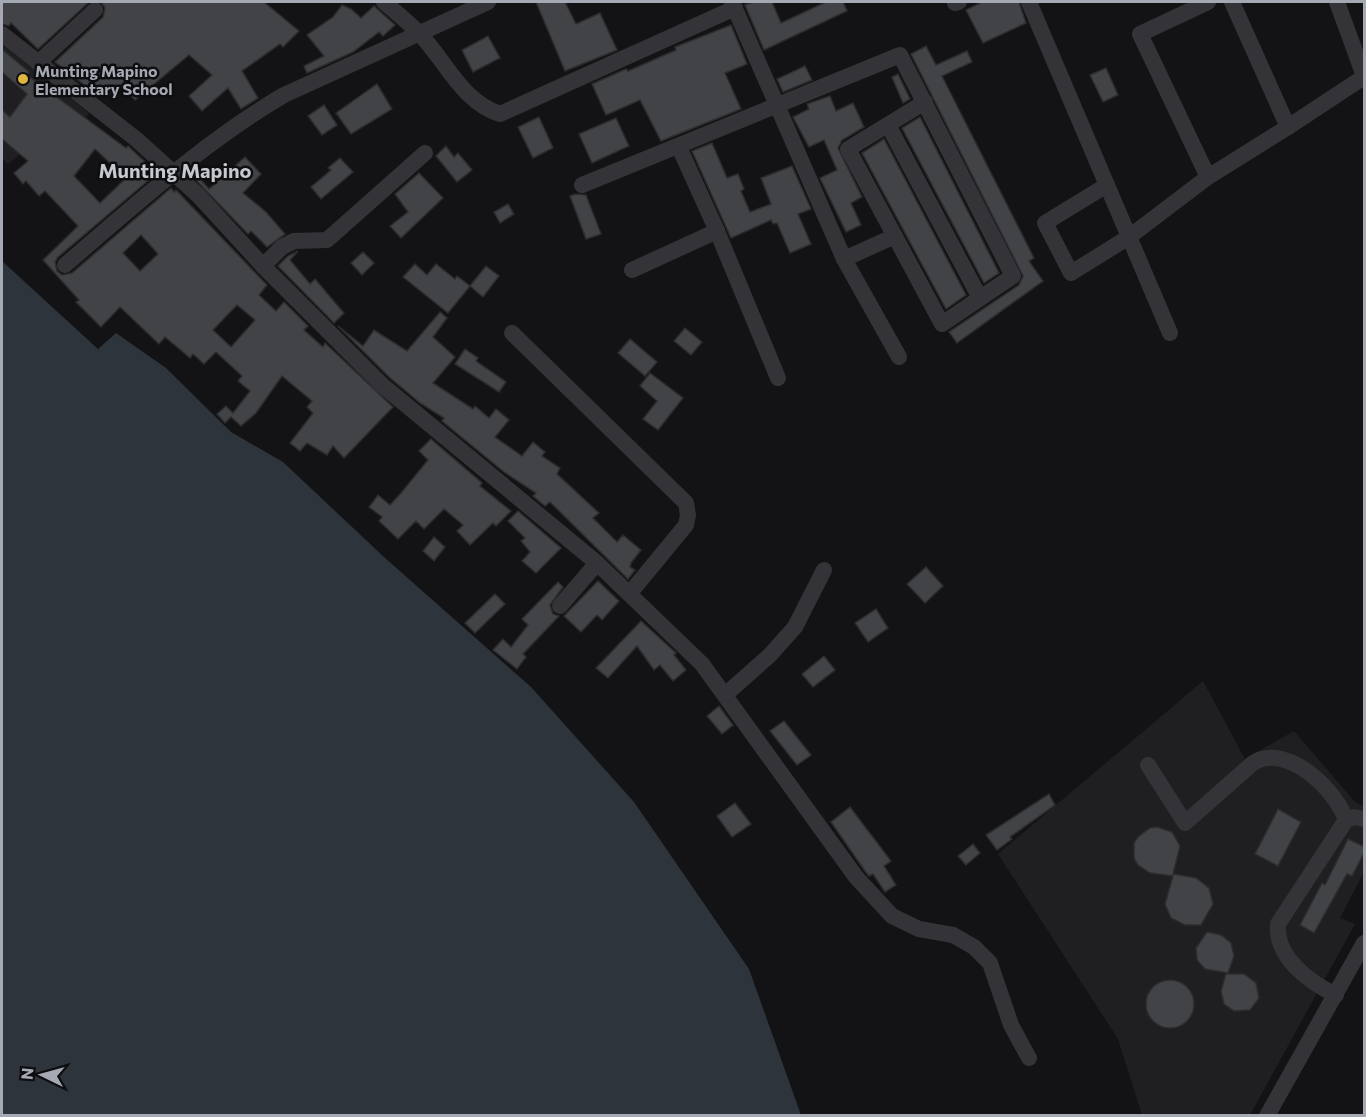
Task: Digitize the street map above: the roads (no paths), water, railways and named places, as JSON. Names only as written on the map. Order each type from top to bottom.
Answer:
[{"type":"street","points":[[384,2],[419,33],[470,96],[485,110],[500,114],[733,5],[844,258],[898,357]]},
{"type":"street","points":[[65,265],[172,173],[242,122],[284,95],[488,2]]},
{"type":"street","points":[[1029,2],[1170,333]]},
{"type":"street","points":[[1208,177],[1140,34],[1209,2]]},
{"type":"street","points":[[1232,2],[1288,127]]},
{"type":"street","points":[[1107,185],[1045,223],[1071,273],[1129,237],[1208,177],[1365,76],[1337,2]]},
{"type":"street","points":[[38,63],[95,10]]},
{"type":"street","points":[[2,34],[136,140],[199,196],[263,266],[382,385],[597,563],[702,664],[856,877],[891,916],[919,929],[953,935],[974,947],[990,963],[1011,1025],[1029,1058]]},
{"type":"street","points":[[582,185],[778,107],[846,75],[900,55],[925,102],[1013,276],[942,324],[848,149],[925,102]]},
{"type":"street","points":[[888,125],[980,298]]},
{"type":"street","points":[[679,147],[717,231],[778,378]]},
{"type":"street","points":[[263,266],[282,248],[294,241],[327,240],[425,153]]},
{"type":"street","points":[[632,270],[717,231]]},
{"type":"street","points":[[844,258],[895,236]]},
{"type":"street","points":[[512,333],[686,503],[688,515],[686,525],[630,593]]},
{"type":"street","points":[[560,606],[597,563]]},
{"type":"street","points":[[725,695],[770,655],[789,634],[803,614],[824,570]]},
{"type":"street","points":[[1148,765],[1185,823],[1253,763],[1266,758],[1297,763],[1333,795],[1340,804],[1346,820]]},
{"type":"street","points":[[1336,995],[1320,987],[1300,971],[1287,956],[1277,931],[1278,924],[1346,820],[1354,817],[1365,819]]},
{"type":"street","points":[[1267,1116],[1336,995],[1360,963],[1365,943]]},
{"type":"place","name":"Munting Mapino Elementary School","points":[[23,79]]},
{"type":"district","name":"Munting Mapino","points":[[175,170]]}]
